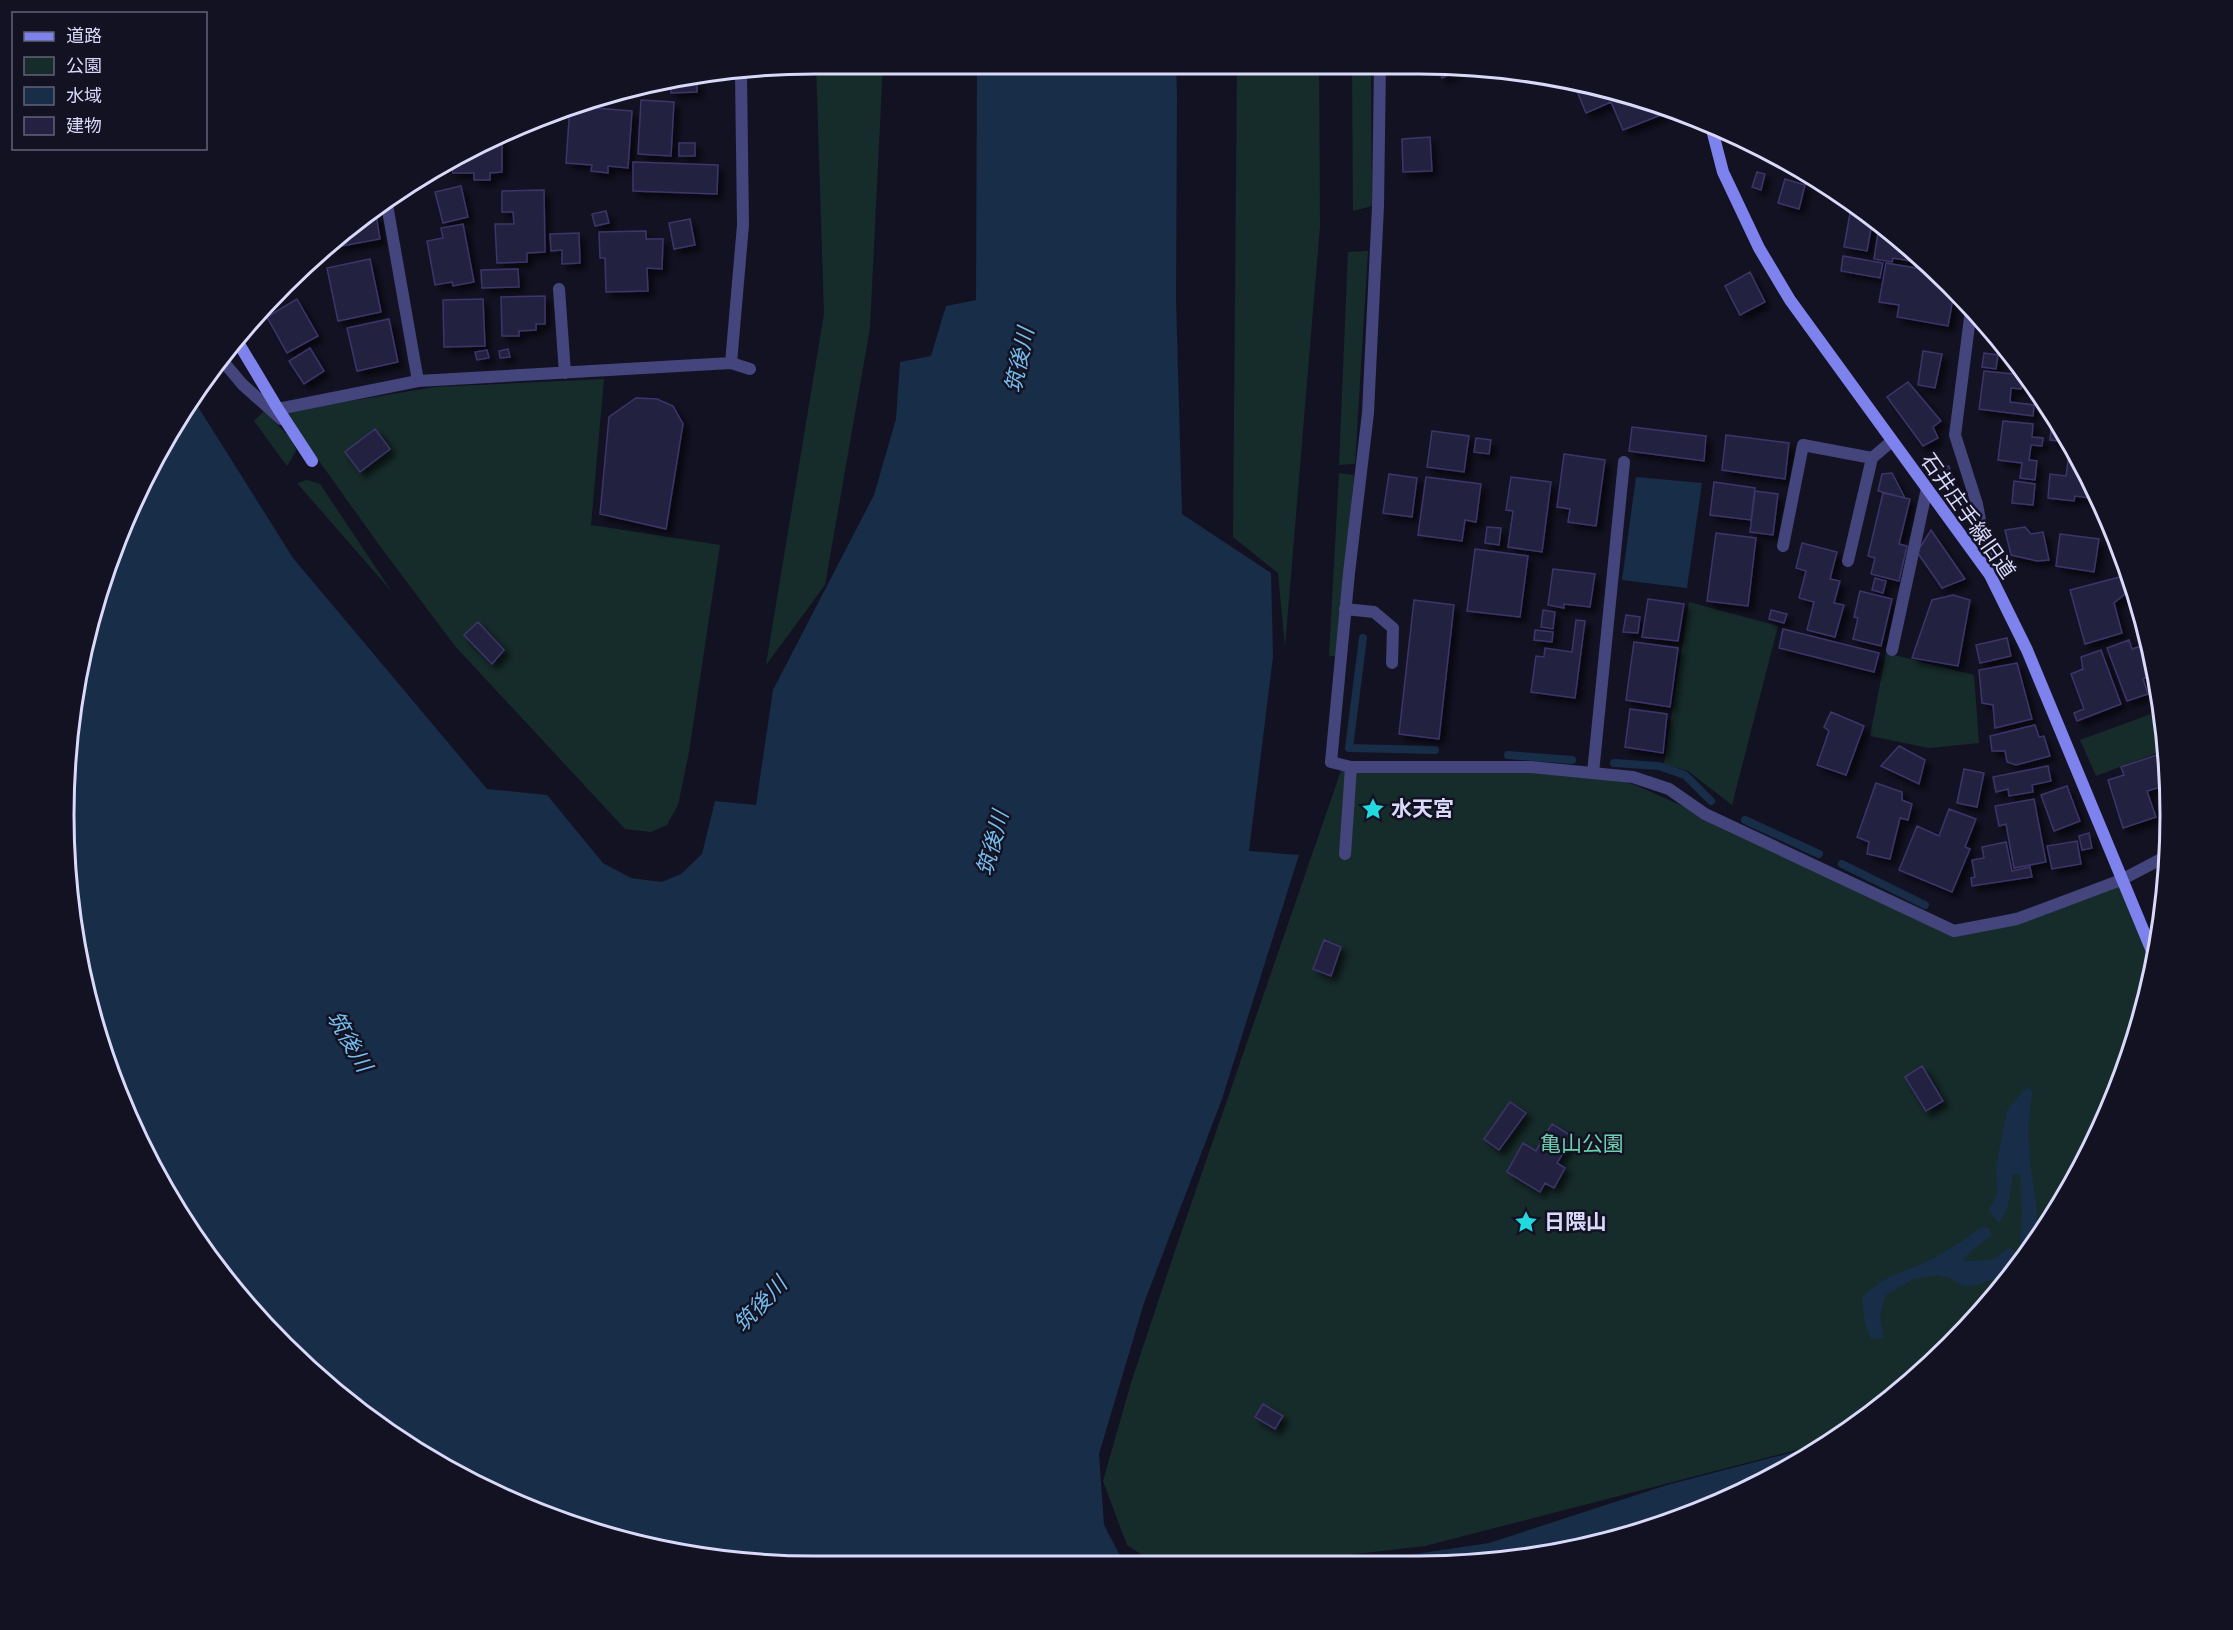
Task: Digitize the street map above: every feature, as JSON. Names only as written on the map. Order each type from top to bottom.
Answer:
[{"type":"street","points":[[1380,73],[1378,206],[1368,412],[1331,762],[1351,766],[1531,767],[1633,777],[1669,789],[1705,814],[1954,931],[2017,919],[2121,880],[2158,861]]},
{"type":"street","points":[[731,363],[743,225],[741,78]]},
{"type":"street","name":"石井庄手線旧道","points":[[1713,135],[1723,172],[1759,248],[1790,300],[1989,575],[2027,650],[2148,942]]},
{"type":"street","points":[[388,209],[418,381]]},
{"type":"street","points":[[559,289],[565,373]]},
{"type":"street","points":[[1970,320],[1955,435],[1977,504],[1989,575]]},
{"type":"street","points":[[241,347],[312,461]]},
{"type":"street","points":[[278,409],[418,381],[731,363],[750,369]]},
{"type":"street","points":[[226,365],[242,384],[291,428]]},
{"type":"street","points":[[1848,561],[1872,458],[1892,441]]},
{"type":"street","points":[[1783,546],[1803,445],[1872,458]]},
{"type":"street","points":[[1593,773],[1624,462]]},
{"type":"street","points":[[1892,650],[1926,488]]},
{"type":"street","points":[[1346,609],[1374,612],[1392,628],[1392,663]]},
{"type":"street","points":[[1345,854],[1351,766]]},
{"type":"green space","points":[[816,73],[883,73],[870,328],[825,585],[766,665],[824,314]]},
{"type":"green space","points":[[1237,73],[1319,73],[1320,226],[1285,647],[1278,573],[1233,537]]},
{"type":"green space","points":[[1352,73],[1371,73],[1372,206],[1353,211]]},
{"type":"green space","points":[[1368,251],[1355,464],[1339,465],[1348,252]]},
{"type":"green space","points":[[604,379],[591,525],[720,545],[689,752],[678,805],[667,825],[651,832],[625,829],[455,646],[284,412],[435,387]]},
{"type":"green space","points":[[264,411],[293,441],[296,451],[287,466],[254,421]]},
{"type":"green space","points":[[1339,473],[1354,475],[1337,656],[1329,656]]},
{"type":"green space","points":[[307,480],[320,484],[392,592],[297,483]]},
{"type":"green space","points":[[1689,602],[1778,626],[1732,805],[1688,771],[1664,764]]},
{"type":"green space","points":[[1886,653],[1974,675],[1979,743],[1929,748],[1870,736]]},
{"type":"green space","points":[[2152,712],[2157,753],[2096,776],[2080,740]]},
{"type":"green space","name":"亀山公園","points":[[1343,765],[1593,773],[1635,785],[1787,852],[1954,931],[2121,880],[2148,942],[2134,1007],[2103,1099],[2083,1143],[2035,1227],[1975,1304],[1942,1339],[1869,1403],[1803,1448],[1425,1546],[1338,1556],[1144,1556],[1127,1545],[1103,1481],[1131,1383]]},
{"type":"water","name":"筑後川","points":[[977,73],[1176,73],[1176,299],[1182,514],[1271,573],[1273,657],[1249,851],[1299,855],[1222,1099],[1144,1303],[1099,1454],[1104,1525],[1120,1556],[767,1555],[670,1542],[577,1517],[531,1500],[444,1457],[403,1432],[326,1372],[258,1304],[227,1266],[198,1227],[150,1143],[130,1099],[99,1007],[80,912],[75,863],[75,767],[80,718],[99,623],[113,577],[150,487],[197,405],[293,558],[487,789],[547,795],[603,863],[631,878],[662,882],[681,874],[702,854],[715,801],[756,805],[773,690],[874,495],[896,419],[900,362],[931,356],[946,306],[976,300]]},
{"type":"water","points":[[1636,477],[1702,483],[1687,588],[1622,580]]},
{"type":"water","points":[[2027,1087],[2033,1092],[2029,1118],[2029,1143],[2037,1217],[2036,1225],[2022,1244],[2020,1242],[2022,1213],[2020,1176],[2013,1173],[2008,1206],[1999,1224],[1989,1210],[1997,1194],[1996,1166],[2007,1110]]},
{"type":"water","points":[[1981,1227],[1989,1228],[1992,1235],[1972,1250],[1963,1261],[1992,1260],[2008,1248],[2016,1252],[1996,1278],[1973,1286],[1963,1286],[1950,1278],[1937,1275],[1913,1279],[1885,1296],[1880,1317],[1884,1338],[1871,1339],[1865,1324],[1862,1298],[1886,1279],[1930,1260]]},
{"type":"water","points":[[1800,1451],[1746,1480],[1702,1500],[1610,1531],[1515,1550],[1466,1555],[1402,1556],[1489,1543],[1667,1485]]},
{"type":"building","points":[[697,84],[697,92],[671,93],[671,88]]},
{"type":"building","points":[[1577,91],[1661,115],[1623,130],[1611,102],[1586,113]]},
{"type":"building","points":[[641,100],[674,102],[671,156],[638,154]]},
{"type":"building","points":[[594,108],[632,111],[628,168],[608,166],[608,173],[591,171],[592,165],[566,163],[569,116]]},
{"type":"building","points":[[1430,137],[1432,171],[1403,172],[1402,139]]},
{"type":"building","points":[[502,143],[502,172],[490,173],[490,180],[474,180],[474,173],[453,173],[452,169]]},
{"type":"building","points":[[679,143],[695,143],[695,156],[679,156]]},
{"type":"building","points":[[633,162],[718,165],[717,194],[633,191]]},
{"type":"building","points":[[1757,172],[1765,174],[1761,190],[1752,187]]},
{"type":"building","points":[[1785,179],[1805,185],[1799,209],[1778,203]]},
{"type":"building","points":[[461,186],[468,217],[443,223],[435,192]]},
{"type":"building","points":[[544,190],[545,252],[527,253],[527,262],[497,263],[495,224],[514,224],[513,212],[502,212],[502,191]]},
{"type":"building","points":[[606,211],[609,223],[595,226],[592,214]]},
{"type":"building","points":[[1850,213],[1871,229],[1867,251],[1844,247]]},
{"type":"building","points":[[376,218],[380,239],[340,246]]},
{"type":"building","points":[[690,219],[695,245],[674,249],[669,223]]},
{"type":"building","points":[[463,224],[474,282],[453,286],[452,282],[435,285],[427,241],[443,238],[441,228]]},
{"type":"building","points":[[646,231],[646,239],[663,239],[662,269],[647,268],[648,291],[606,292],[605,258],[600,258],[599,232]]},
{"type":"building","points":[[579,233],[580,263],[562,264],[562,250],[551,251],[550,234]]},
{"type":"building","points":[[1878,234],[1910,261],[1893,258],[1892,262],[1874,259]]},
{"type":"building","points":[[1843,256],[1883,263],[1880,278],[1841,271]]},
{"type":"building","points":[[370,259],[381,312],[338,321],[327,268]]},
{"type":"building","points":[[1886,263],[1918,268],[1952,302],[1948,326],[1897,317],[1899,305],[1879,302]]},
{"type":"building","points":[[518,269],[519,287],[482,288],[481,270]]},
{"type":"building","points":[[1750,272],[1765,302],[1740,315],[1725,286]]},
{"type":"building","points":[[545,296],[545,324],[536,324],[536,330],[519,331],[519,336],[502,336],[501,297]]},
{"type":"building","points":[[297,299],[318,336],[287,353],[267,317]]},
{"type":"building","points":[[483,299],[485,346],[444,347],[443,300]]},
{"type":"building","points":[[389,319],[398,362],[357,371],[347,328]]},
{"type":"building","points":[[310,348],[324,371],[304,384],[289,361]]},
{"type":"building","points":[[508,349],[510,357],[500,358],[499,351]]},
{"type":"building","points":[[487,350],[489,358],[477,360],[475,352]]},
{"type":"building","points":[[1923,351],[1942,354],[1935,388],[1918,385]]},
{"type":"building","points":[[1984,353],[1998,355],[1996,369],[1982,367]]},
{"type":"building","points":[[1984,371],[2013,374],[2022,385],[2021,389],[2011,388],[2010,402],[2034,405],[2033,416],[1979,409]]},
{"type":"building","points":[[1908,382],[1941,421],[1933,427],[1938,438],[1923,446],[1887,397]]},
{"type":"building","points":[[636,398],[657,399],[673,406],[683,424],[666,529],[600,514],[609,417]]},
{"type":"building","points":[[2003,421],[2033,424],[2032,437],[2043,438],[2042,446],[2031,445],[2029,460],[2037,461],[2035,480],[2020,478],[2022,463],[1998,460]]},
{"type":"building","points":[[1632,427],[1706,436],[1704,461],[1629,451]]},
{"type":"building","points":[[375,429],[390,449],[360,472],[345,452]]},
{"type":"building","points":[[2051,429],[2058,441],[2050,440]]},
{"type":"building","points":[[1432,431],[1469,436],[1464,472],[1427,467]]},
{"type":"building","points":[[1726,435],[1789,443],[1785,479],[1722,470]]},
{"type":"building","points":[[1476,438],[1491,440],[1489,454],[1474,452]]},
{"type":"building","points":[[1564,454],[1605,460],[1596,526],[1568,522],[1570,509],[1557,507]]},
{"type":"building","points":[[2068,459],[2088,498],[2075,496],[2074,501],[2048,498],[2050,474],[2066,476]]},
{"type":"building","points":[[1949,466],[1959,498],[1956,500],[1935,469]]},
{"type":"building","points":[[1892,473],[1905,498],[1878,491],[1882,474]]},
{"type":"building","points":[[1389,474],[1417,478],[1412,517],[1383,513]]},
{"type":"building","points":[[1426,477],[1481,484],[1476,522],[1465,520],[1462,541],[1418,535]]},
{"type":"building","points":[[1511,477],[1551,482],[1542,552],[1508,547],[1513,511],[1506,510]]},
{"type":"building","points":[[2014,481],[2035,484],[2033,505],[2012,503]]},
{"type":"building","points":[[1714,482],[1755,488],[1751,520],[1710,515]]},
{"type":"building","points":[[1755,491],[1778,494],[1773,535],[1750,532]]},
{"type":"building","points":[[1883,493],[1910,499],[1899,544],[1907,546],[1899,581],[1871,574],[1875,558],[1868,556]]},
{"type":"building","points":[[1487,527],[1501,528],[1499,545],[1485,543]]},
{"type":"building","points":[[2025,527],[2031,534],[2043,532],[2049,560],[2037,561],[2011,555],[2005,530]]},
{"type":"building","points":[[1931,530],[1965,579],[1942,588],[1917,552]]},
{"type":"building","points":[[1716,533],[1756,538],[1748,606],[1707,601]]},
{"type":"building","points":[[2060,534],[2099,539],[2094,572],[2056,566]]},
{"type":"building","points":[[1802,543],[1837,552],[1830,579],[1840,581],[1834,603],[1844,605],[1835,637],[1807,630],[1814,602],[1799,598],[1806,571],[1796,568]]},
{"type":"building","points":[[1475,549],[1528,556],[1520,617],[1467,611]]},
{"type":"building","points":[[1553,569],[1595,574],[1590,607],[1564,604],[1564,608],[1548,605]]},
{"type":"building","points":[[2120,577],[2125,594],[2114,603],[2122,633],[2085,644],[2070,590]]},
{"type":"building","points":[[1875,578],[1886,581],[1883,593],[1872,590]]},
{"type":"building","points":[[1860,591],[1892,599],[1881,646],[1853,639],[1858,618],[1854,617]]},
{"type":"building","points":[[1953,595],[1970,600],[1958,666],[1912,658],[1932,600]]},
{"type":"building","points":[[1648,599],[1684,604],[1678,641],[1642,637]]},
{"type":"building","points":[[1414,600],[1454,605],[1439,739],[1399,734]]},
{"type":"building","points":[[1543,610],[1555,612],[1553,629],[1541,627]]},
{"type":"building","points":[[1771,610],[1787,614],[1784,623],[1769,619]]},
{"type":"building","points":[[1626,615],[1640,617],[1638,633],[1623,632]]},
{"type":"building","points":[[1576,620],[1585,621],[1575,698],[1531,692],[1536,656],[1544,657],[1545,648],[1572,652]]},
{"type":"building","points":[[478,622],[504,650],[492,664],[464,635]]},
{"type":"building","points":[[1783,629],[1879,653],[1874,672],[1779,648]]},
{"type":"building","points":[[1535,630],[1553,632],[1552,642],[1534,640]]},
{"type":"building","points":[[2007,638],[2011,656],[1980,663],[1976,645]]},
{"type":"building","points":[[2129,640],[2132,649],[2140,646],[2146,678],[2143,679],[2148,694],[2127,701],[2107,648]]},
{"type":"building","points":[[1634,642],[1678,648],[1670,707],[1626,700]]},
{"type":"building","points":[[2101,650],[2121,704],[2077,721],[2074,713],[2084,709],[2071,674],[2083,669],[2081,657]]},
{"type":"building","points":[[2017,663],[2032,719],[1995,728],[1993,705],[1982,703],[1979,670]]},
{"type":"building","points":[[1630,709],[1667,714],[1663,753],[1625,747]]},
{"type":"building","points":[[1831,712],[1864,726],[1846,775],[1817,765],[1829,731],[1824,727]]},
{"type":"building","points":[[2035,725],[2039,737],[2044,736],[2050,756],[2016,765],[2007,762],[2005,751],[1992,751],[1990,736]]},
{"type":"building","points":[[1899,746],[1925,760],[1919,784],[1881,766]]},
{"type":"building","points":[[2157,755],[2159,788],[2147,791],[2156,817],[2123,828],[2108,780],[2124,775],[2121,767]]},
{"type":"building","points":[[2048,766],[2051,781],[2032,785],[2033,792],[2009,796],[2008,789],[1996,792],[1993,777]]},
{"type":"building","points":[[1964,769],[1984,773],[1977,807],[1957,803]]},
{"type":"building","points":[[1876,783],[1902,792],[1902,800],[1912,804],[1908,820],[1900,818],[1890,859],[1867,854],[1869,842],[1857,837]]},
{"type":"building","points":[[2067,786],[2080,821],[2054,831],[2041,795]]},
{"type":"building","points":[[2034,799],[2046,862],[2014,868],[2006,824],[1999,826],[1995,806]]},
{"type":"building","points":[[1949,809],[1976,819],[1965,847],[1970,849],[1952,892],[1899,870],[1917,826],[1939,836]]},
{"type":"building","points":[[2089,833],[2092,848],[2082,850],[2079,836]]},
{"type":"building","points":[[2077,841],[2081,864],[2052,869],[2047,846]]},
{"type":"building","points":[[2006,842],[2012,871],[2030,867],[2032,877],[1972,886],[1971,878],[1975,877],[1972,860],[1984,858],[1982,847]]},
{"type":"building","points":[[1324,940],[1341,947],[1331,976],[1313,969]]},
{"type":"building","points":[[1922,1066],[1943,1101],[1926,1111],[1905,1077]]},
{"type":"building","points":[[1510,1102],[1526,1113],[1499,1150],[1484,1139]]},
{"type":"building","points":[[1552,1124],[1573,1137],[1557,1163],[1565,1168],[1554,1188],[1545,1183],[1540,1192],[1507,1172],[1523,1143],[1536,1151]]},
{"type":"building","points":[[1263,1404],[1283,1416],[1275,1429],[1255,1417]]},
{"type":"waterway","points":[[1363,638],[1349,748],[1435,750]]},
{"type":"waterway","points":[[1508,755],[1572,760]]},
{"type":"waterway","points":[[1614,763],[1659,766],[1685,775],[1711,801]]},
{"type":"waterway","points":[[1745,820],[1819,854]]},
{"type":"waterway","points":[[1842,864],[1925,905]]},
{"type":"place","name":"水天宮","points":[[1373,809]]},
{"type":"place","name":"日隈山","points":[[1526,1222]]}]
